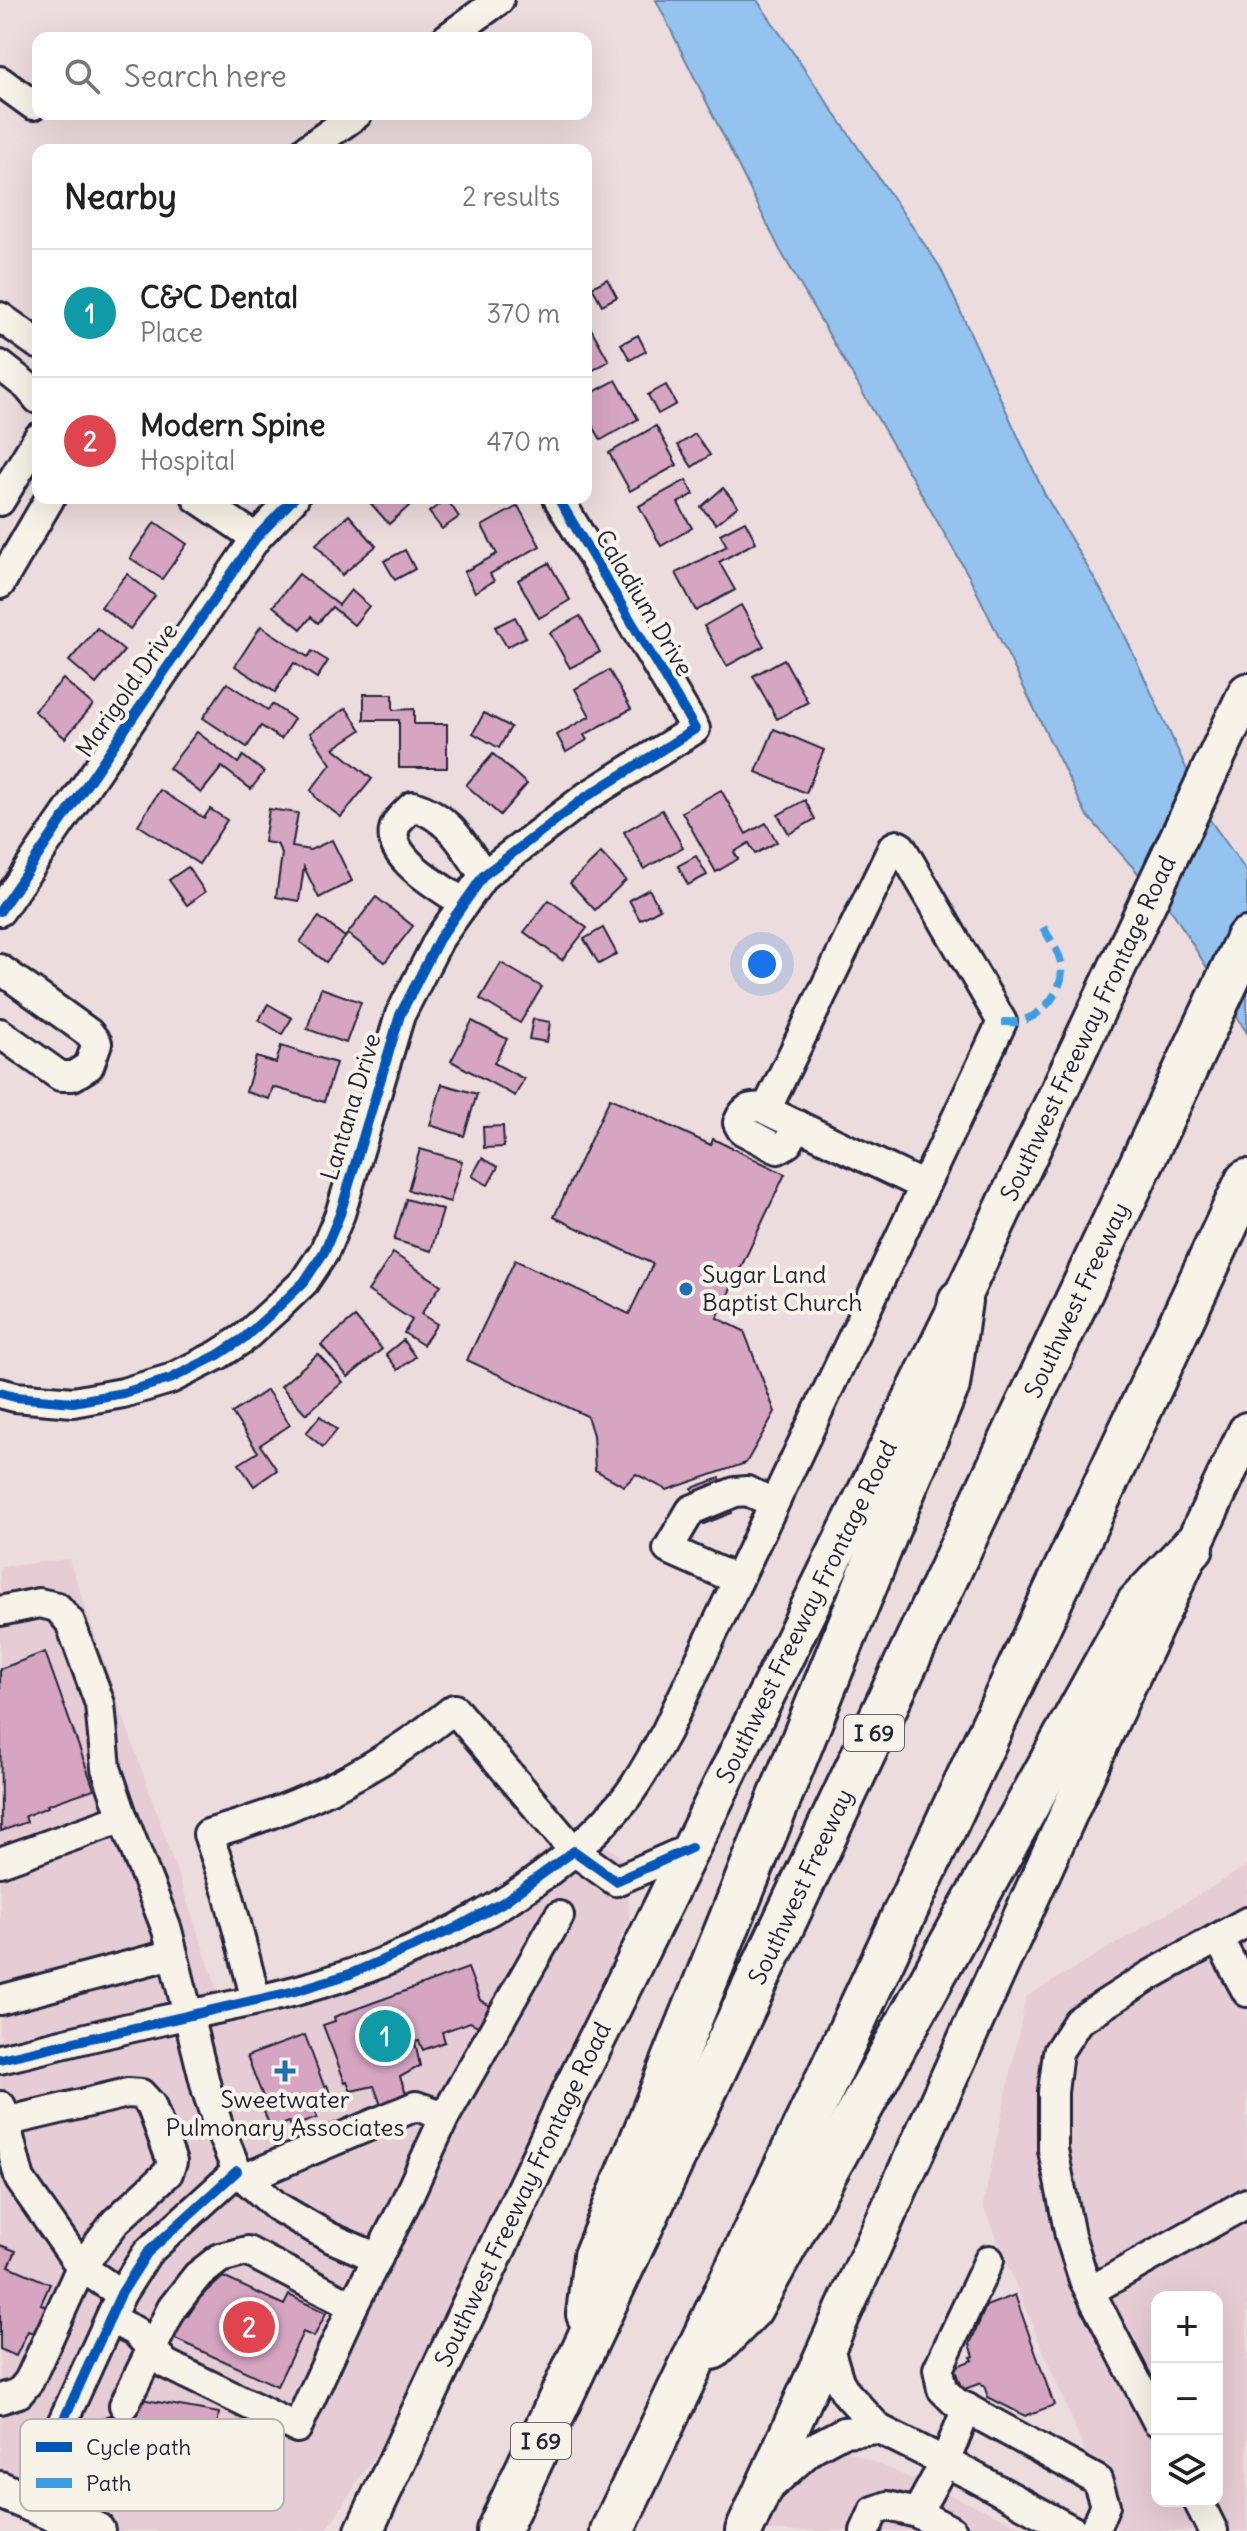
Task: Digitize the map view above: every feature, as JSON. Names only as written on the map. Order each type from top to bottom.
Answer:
[{"type":"highway","name":"Southwest Freeway","points":[[498,2531],[1247,939]]},
{"type":"highway","points":[[612,2531],[829,2076],[1239,1198]]},
{"type":"highway","points":[[583,2351],[595,2256],[948,1385],[960,1301]]},
{"type":"highway","points":[[686,2374],[751,2308],[1138,1604],[1192,1547]]},
{"type":"main road","name":"Southwest Freeway Frontage Road","points":[[373,2523],[565,2104],[960,1301],[1247,692]]},
{"type":"main road","points":[[744,2531],[1247,1431]]},
{"type":"main road","points":[[50,2511],[96,2531]]},
{"type":"street","points":[[455,32],[499,0]]},
{"type":"street","points":[[0,81],[32,104]]},
{"type":"street","points":[[315,144],[349,120]]},
{"type":"street","points":[[333,144],[351,120]]},
{"type":"street","points":[[0,317],[32,340]]},
{"type":"street","points":[[0,365],[32,392]]},
{"type":"street","points":[[0,501],[32,448]]},
{"type":"street","points":[[0,584],[47,504]]},
{"type":"street","points":[[206,504],[256,538]]},
{"type":"street","name":"Marigold Drive","points":[[0,911],[281,504]]},
{"type":"street","name":"Caladium Drive","points":[[562,504],[695,729]]},
{"type":"street","name":"Lantana Drive","points":[[0,1393],[73,1402],[123,1393],[170,1379],[244,1338],[304,1282],[324,1252],[340,1214],[400,1015],[439,939],[464,903],[484,875],[586,797],[695,729]]},
{"type":"street","points":[[464,903],[405,862],[394,840],[397,822],[413,806],[430,811],[447,824],[484,875]]},
{"type":"street","points":[[0,2059],[256,2000],[350,1974],[456,1928],[502,1903],[574,1851],[626,1797],[666,1732],[1002,1022],[901,847],[897,845],[893,847],[767,1108],[924,1186]]},
{"type":"street","points":[[0,969],[89,1033],[97,1043],[89,1066],[73,1076],[60,1076],[0,1033]]},
{"type":"street","points":[[738,1580],[668,1549],[691,1510],[735,1492],[747,1491],[774,1503]]},
{"type":"street","points":[[0,1611],[39,1603],[57,1607],[70,1622],[100,1704],[106,1768],[167,1930],[211,2102],[241,2174],[276,2206],[329,2237],[378,2258]]},
{"type":"street","points":[[256,2000],[232,1905],[208,1834],[312,1798],[359,1775],[454,1709],[574,1851],[616,1881],[691,1848]]},
{"type":"street","points":[[0,1862],[123,1818]]},
{"type":"street","points":[[284,2422],[297,2428],[445,2116],[559,1916]]},
{"type":"street","points":[[1151,2409],[1090,2291],[1070,2236],[1053,2150],[1053,2092],[1058,2052],[1078,2021],[1149,1976],[1247,1922]]},
{"type":"street","points":[[1218,1938],[1247,1992]]},
{"type":"street","points":[[0,2000],[173,1954]]},
{"type":"street","points":[[0,2399],[19,2393],[29,2381],[81,2267],[116,2221],[168,2173],[172,2162],[151,2105],[141,2094],[127,2093],[2,2116],[20,2180],[81,2267],[166,2364],[279,2419]]},
{"type":"street","points":[[63,2419],[115,2306],[147,2253],[241,2174],[416,2106],[445,2116]]},
{"type":"street","points":[[1090,2291],[1247,2203]]},
{"type":"street","points":[[124,2405],[172,2308],[197,2276],[220,2258],[247,2251],[353,2306]]},
{"type":"street","points":[[989,2260],[938,2369],[942,2389],[955,2402],[1097,2480],[1105,2505],[1094,2531]]},
{"type":"street","points":[[828,2345],[846,2393],[879,2429],[1073,2531]]},
{"type":"street","points":[[865,2531],[874,2511],[888,2506],[932,2524],[945,2462],[967,2408]]},
{"type":"street","points":[[760,2496],[813,2448],[843,2432],[879,2429]]},
{"type":"street","points":[[1201,2507],[1213,2531]]},
{"type":"shaded area","points":[[69,1559],[218,1991],[360,1956],[494,1891],[577,1823],[627,1862],[629,1920],[443,2347],[326,2531],[116,2531],[69,2511],[284,2511],[284,2419],[20,2419],[20,2490],[0,2482],[0,1567]]},
{"type":"shaded area","points":[[1247,1866],[1247,2531],[1118,2531],[983,2206],[1026,1997]]},
{"type":"shaded area","points":[[809,2434],[1033,2531],[764,2531]]},
{"type":"water","points":[[656,0],[757,0],[940,267],[1045,495],[1115,614],[1210,820],[1247,872],[1247,1033],[1174,914],[1086,814],[970,578],[780,250]]},
{"type":"building","points":[[607,279],[617,297],[602,305],[592,287]]},
{"type":"building","points":[[592,330],[609,361],[592,371]]},
{"type":"building","points":[[638,335],[646,351],[630,360],[621,344]]},
{"type":"building","points":[[616,380],[638,419],[601,440],[592,424],[592,393]]},
{"type":"building","points":[[666,385],[676,404],[658,414],[648,395]]},
{"type":"building","points":[[656,426],[677,465],[630,491],[609,453]]},
{"type":"building","points":[[695,434],[710,455],[692,467],[678,445]]},
{"type":"building","points":[[686,480],[694,494],[678,503],[692,528],[661,546],[639,506]]},
{"type":"building","points":[[723,488],[738,506],[716,524],[701,507]]},
{"type":"building","points":[[371,504],[411,504],[389,524]]},
{"type":"building","points":[[440,504],[450,504],[459,517],[442,529],[429,512]]},
{"type":"building","points":[[518,506],[540,546],[490,574],[494,581],[475,592],[464,572],[497,554],[482,526]]},
{"type":"building","points":[[349,515],[376,546],[342,575],[316,544]]},
{"type":"building","points":[[745,521],[756,542],[719,562],[735,590],[696,611],[676,573],[727,546],[720,534]]},
{"type":"building","points":[[155,522],[187,544],[162,579],[130,558]]},
{"type":"building","points":[[405,550],[415,569],[395,580],[384,561]]},
{"type":"building","points":[[549,563],[570,600],[539,618],[518,580]]},
{"type":"building","points":[[127,574],[155,596],[130,629],[101,607]]},
{"type":"building","points":[[299,574],[339,605],[351,590],[369,606],[354,625],[332,607],[318,623],[311,617],[301,629],[273,606]]},
{"type":"building","points":[[741,605],[764,646],[727,666],[704,626]]},
{"type":"building","points":[[580,616],[600,652],[570,668],[550,633]]},
{"type":"building","points":[[515,617],[526,637],[507,647],[495,627]]},
{"type":"building","points":[[261,626],[308,657],[312,651],[328,661],[317,678],[294,663],[275,692],[235,666]]},
{"type":"building","points":[[97,628],[124,651],[96,684],[69,661]]},
{"type":"building","points":[[784,659],[808,702],[777,719],[753,676]]},
{"type":"building","points":[[609,670],[631,709],[584,735],[587,740],[566,752],[557,735],[590,716],[575,689]]},
{"type":"building","points":[[63,679],[93,705],[65,738],[34,711]]},
{"type":"building","points":[[227,683],[268,710],[272,704],[294,719],[281,739],[261,726],[247,747],[203,718]]},
{"type":"building","points":[[364,694],[393,694],[393,710],[414,709],[414,724],[447,724],[447,768],[399,768],[399,720],[364,720]]},
{"type":"building","points":[[346,708],[361,730],[334,748],[372,779],[341,817],[317,799],[311,790],[331,764],[310,733]]},
{"type":"building","points":[[484,713],[511,727],[499,748],[473,733]]},
{"type":"building","points":[[774,729],[824,750],[806,793],[756,772]]},
{"type":"building","points":[[197,732],[238,763],[243,756],[264,772],[251,789],[222,767],[201,793],[169,768]]},
{"type":"building","points":[[493,754],[527,784],[500,815],[466,785]]},
{"type":"building","points":[[160,790],[204,818],[210,809],[227,820],[199,864],[138,825]]},
{"type":"building","points":[[721,790],[746,834],[766,823],[777,842],[755,854],[749,843],[734,852],[738,859],[716,872],[682,812]]},
{"type":"building","points":[[805,800],[815,819],[789,834],[778,815]]},
{"type":"building","points":[[269,809],[298,813],[292,847],[310,850],[332,840],[352,881],[319,898],[304,867],[299,901],[276,897],[282,854],[277,844],[264,842]]},
{"type":"building","points":[[662,810],[683,847],[644,869],[624,832]]},
{"type":"building","points":[[601,853],[626,880],[595,910],[570,883]]},
{"type":"building","points":[[696,856],[707,875],[688,885],[678,866]]},
{"type":"building","points":[[188,867],[205,892],[187,905],[169,880]]},
{"type":"building","points":[[649,889],[660,909],[640,920],[629,900]]},
{"type":"building","points":[[376,897],[413,926],[385,962],[348,934],[326,962],[300,942],[319,917],[345,937]]},
{"type":"building","points":[[549,900],[587,928],[562,960],[524,932]]},
{"type":"building","points":[[603,928],[617,954],[599,964],[584,939]]},
{"type":"building","points":[[501,963],[542,987],[520,1023],[480,999]]},
{"type":"building","points":[[321,988],[361,1002],[346,1043],[307,1029]]},
{"type":"building","points":[[268,1004],[292,1018],[282,1034],[259,1020]]},
{"type":"building","points":[[533,1019],[550,1022],[547,1042],[529,1039]]},
{"type":"building","points":[[472,1021],[507,1039],[494,1063],[524,1079],[515,1096],[451,1061]]},
{"type":"building","points":[[281,1046],[336,1063],[324,1102],[273,1087],[269,1099],[246,1092],[256,1057],[276,1063]]},
{"type":"building","points":[[442,1084],[477,1094],[464,1136],[430,1125]]},
{"type":"building","name":"Sugar Land Baptist Church","points":[[610,1098],[711,1145],[713,1139],[785,1174],[717,1318],[744,1331],[775,1412],[746,1463],[667,1490],[636,1474],[624,1486],[595,1470],[593,1435],[587,1416],[467,1360],[515,1260],[629,1314],[653,1264],[554,1217]]},
{"type":"building","points":[[503,1126],[504,1147],[484,1148],[483,1127]]},
{"type":"building","points":[[420,1149],[462,1161],[450,1202],[408,1190]]},
{"type":"building","points":[[482,1158],[498,1167],[488,1185],[472,1176]]},
{"type":"building","points":[[406,1199],[443,1210],[431,1251],[394,1240]]},
{"type":"building","points":[[393,1253],[441,1285],[421,1314],[437,1324],[423,1345],[404,1333],[412,1320],[368,1291]]},
{"type":"building","points":[[355,1317],[382,1349],[348,1377],[321,1345]]},
{"type":"building","points":[[403,1340],[415,1357],[398,1370],[386,1354]]},
{"type":"building","points":[[318,1354],[343,1382],[306,1414],[281,1386]]},
{"type":"building","points":[[267,1390],[290,1425],[260,1445],[277,1470],[254,1486],[239,1464],[258,1452],[232,1413]]},
{"type":"building","points":[[320,1416],[337,1430],[323,1447],[306,1433]]},
{"type":"building","points":[[720,1478],[732,1513],[704,1524],[692,1488]]},
{"type":"building","points":[[45,1652],[94,1789],[47,1805],[25,1816],[27,1822],[1,1831],[0,1669]]},
{"type":"building","points":[[468,1968],[480,2000],[490,2006],[480,2027],[470,2022],[442,2032],[445,2042],[423,2050],[419,2041],[415,2042],[420,2066],[400,2077],[408,2099],[382,2108],[374,2086],[351,2091],[323,2025],[335,2021],[334,2017]]},
{"type":"building","name":"Sweetwater Pulmonary Associates","points":[[305,2035],[334,2105],[315,2112],[317,2118],[291,2127],[289,2122],[271,2129],[263,2109],[267,2107],[247,2056]]},
{"type":"building","points":[[0,2245],[16,2251],[9,2266],[50,2284],[41,2304],[48,2308],[36,2334],[28,2331],[16,2356],[0,2349]]},
{"type":"building","points":[[223,2277],[284,2305],[289,2295],[326,2313],[314,2337],[303,2332],[277,2386],[173,2338],[183,2313],[188,2316],[200,2298]]},
{"type":"building","points":[[1015,2295],[1054,2405],[1025,2416],[988,2397],[981,2383],[962,2390],[954,2367],[973,2360],[970,2344],[986,2306]]},
{"type":"building","points":[[141,2399],[219,2413],[218,2419],[132,2419]]},
{"type":"marked path","points":[[1002,1022],[1030,1018],[1046,1006],[1057,990],[1061,980],[1061,962],[1043,927]]},
{"type":"cycle path","points":[[0,911],[256,538],[288,504]]},
{"type":"cycle path","points":[[0,1393],[73,1402],[123,1393],[170,1379],[244,1338],[276,1309],[304,1282],[324,1252],[340,1214],[400,1015],[439,939],[484,875],[586,797],[695,729],[562,504]]},
{"type":"cycle path","points":[[0,2059],[295,1991],[350,1974],[456,1928],[502,1903],[574,1851],[616,1881],[691,1848]]},
{"type":"cycle path","points":[[64,2419],[121,2294],[147,2253],[237,2171]]},
{"type":"place","name":"Sugar Land Baptist Church","points":[[686,1289]]},
{"type":"place","name":"C&C Dental","points":[[385,2036]]},
{"type":"place","name":"Sweetwater Pulmonary Associates","points":[[285,2071]]},
{"type":"place","name":"Modern Spine","points":[[249,2327]]}]
